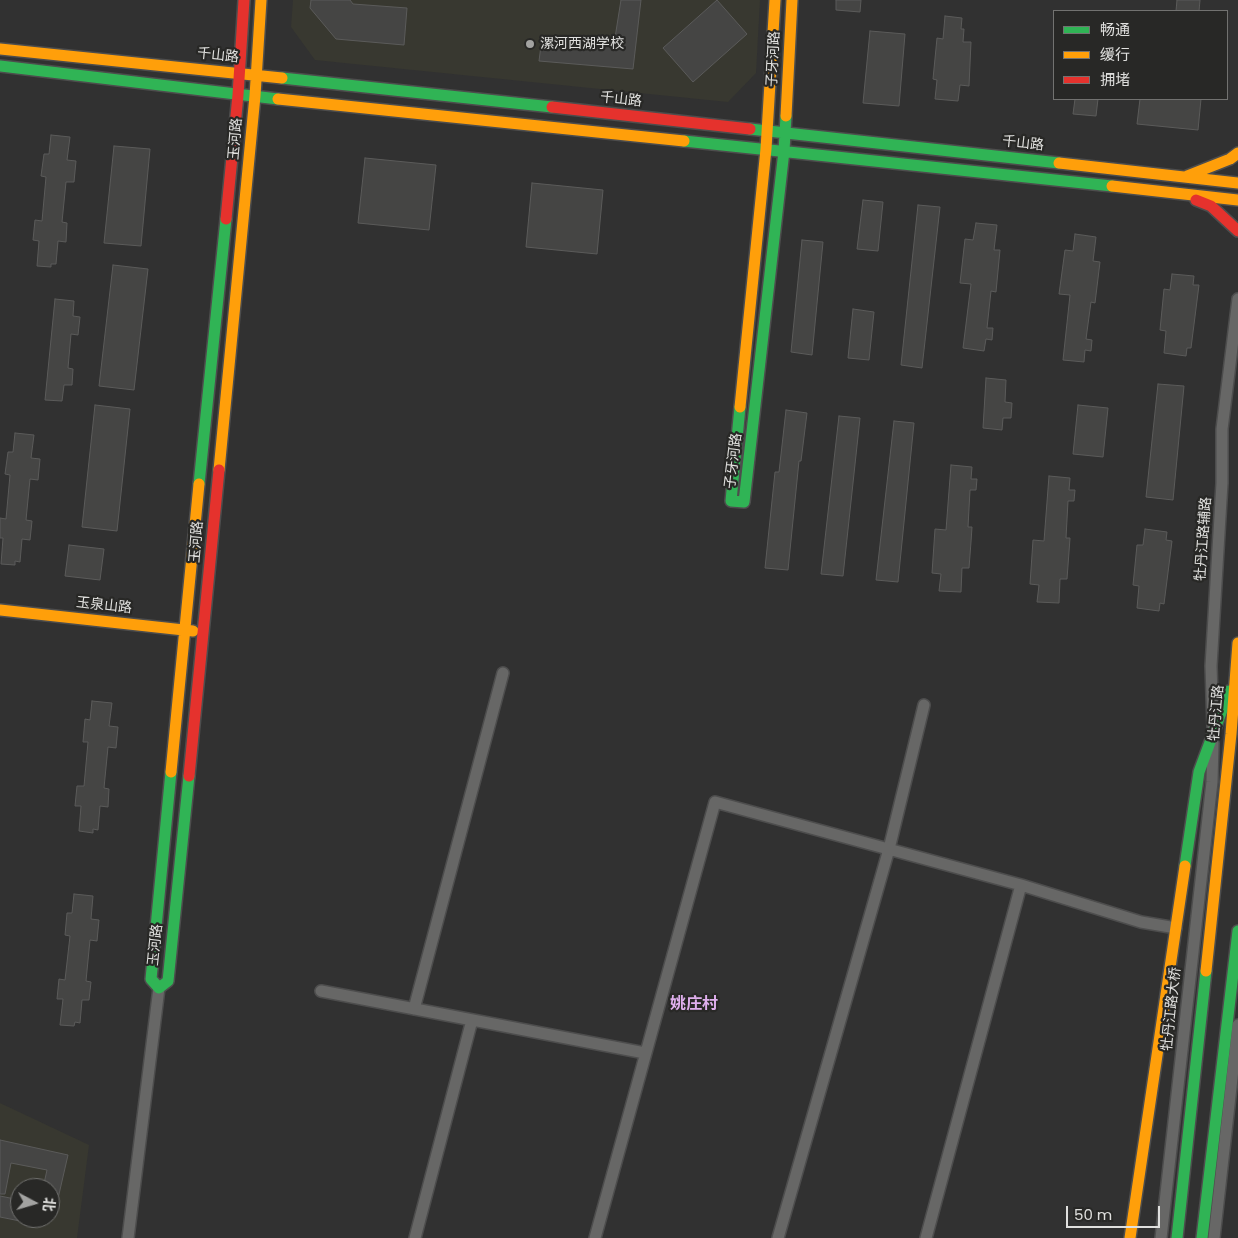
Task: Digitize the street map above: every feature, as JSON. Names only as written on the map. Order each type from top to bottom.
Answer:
[{"type":"street","name":"玉河路","points":[[244,0],[238,94],[150,979],[159,988],[168,981],[204,632],[255,96],[261,0]]},
{"type":"street","name":"子牙河路","points":[[775,0],[766,149],[731,500],[744,502],[784,151],[792,0]]},
{"type":"street","name":"千山路","points":[[0,48],[1238,183]]},
{"type":"street","points":[[0,66],[255,96],[1238,200]]},
{"type":"street","points":[[1183,177],[1230,160],[1238,154]]},
{"type":"street","points":[[1180,194],[1212,206],[1238,231]]},
{"type":"street","name":"牡丹江路辅路","points":[[1212,782],[1214,732],[1211,666],[1222,483],[1222,429],[1238,299]]},
{"type":"street","name":"玉泉山路","points":[[0,610],[204,632]]},
{"type":"street","name":"牡丹江路","points":[[1225,784],[1234,734],[1238,643]]},
{"type":"street","points":[[414,1009],[503,673]]},
{"type":"street","points":[[1130,1238],[1199,772],[1236,673]]},
{"type":"street","points":[[778,1238],[889,848],[924,705]]},
{"type":"street","points":[[1214,732],[1234,734]]},
{"type":"street","name":"牡丹江路大桥","points":[[1161,1238],[1212,782]]},
{"type":"street","name":"牡丹江路大桥","points":[[1177,1238],[1225,784]]},
{"type":"street","points":[[595,1238],[715,802],[1021,885],[1141,922],[1176,928]]},
{"type":"street","points":[[926,1238],[1021,885]]},
{"type":"street","points":[[1202,1238],[1238,931]]},
{"type":"street","points":[[128,1238],[159,988]]},
{"type":"street","points":[[321,991],[645,1053]]},
{"type":"street","points":[[415,1238],[472,1020]]},
{"type":"street","points":[[1214,1238],[1238,1025]]},
{"type":"shaded area","name":"漯河西湖学校","points":[[293,0],[760,0],[756,73],[728,102],[315,60],[291,27]]},
{"type":"shaded area","points":[[0,1103],[89,1145],[77,1238],[0,1238]]},
{"type":"building","points":[[311,0],[350,0],[353,4],[407,8],[404,45],[336,39],[310,8]]},
{"type":"building","points":[[621,0],[641,0],[633,69],[539,61],[542,38],[614,44]]},
{"type":"building","points":[[717,0],[747,34],[693,82],[663,48]]},
{"type":"building","points":[[836,0],[861,0],[860,12],[836,10]]},
{"type":"building","points":[[1177,0],[1200,0],[1199,10],[1176,10]]},
{"type":"building","points":[[945,16],[962,18],[961,29],[964,29],[963,42],[971,42],[969,86],[960,85],[958,101],[935,99],[937,80],[933,79],[937,38],[943,39]]},
{"type":"building","points":[[870,31],[905,34],[899,106],[863,103]]},
{"type":"building","points":[[1075,100],[1098,100],[1096,116],[1073,114]]},
{"type":"building","points":[[1140,100],[1201,100],[1198,130],[1137,124]]},
{"type":"building","points":[[51,135],[70,137],[67,160],[76,161],[74,182],[66,182],[62,222],[67,223],[66,242],[58,241],[56,264],[51,264],[51,267],[37,266],[39,241],[33,240],[35,220],[42,221],[46,177],[41,176],[44,154],[49,154]]},
{"type":"building","points":[[114,146],[150,149],[141,246],[104,243]]},
{"type":"building","points":[[365,158],[436,165],[429,230],[358,223]]},
{"type":"building","points":[[532,183],[603,190],[597,254],[526,247]]},
{"type":"building","points":[[863,200],[883,202],[878,251],[857,249]]},
{"type":"building","points":[[918,205],[940,207],[922,368],[901,365]]},
{"type":"building","points":[[976,223],[997,225],[994,250],[1000,250],[996,292],[991,291],[987,328],[993,328],[992,340],[986,339],[984,351],[963,348],[971,284],[960,283],[965,239],[973,240]]},
{"type":"building","points":[[1075,234],[1096,237],[1093,261],[1100,262],[1095,303],[1091,302],[1086,339],[1092,340],[1091,351],[1085,350],[1084,362],[1063,360],[1070,295],[1059,294],[1065,250],[1073,251]]},
{"type":"building","points":[[802,240],[823,242],[812,355],[791,352]]},
{"type":"building","points":[[113,265],[148,269],[134,390],[99,386]]},
{"type":"building","points":[[1172,274],[1194,276],[1193,285],[1199,285],[1191,348],[1187,348],[1186,356],[1164,353],[1166,331],[1160,330],[1164,289],[1170,290]]},
{"type":"building","points":[[55,299],[74,301],[73,316],[80,317],[78,335],[71,334],[68,368],[73,369],[72,385],[64,385],[62,401],[45,400]]},
{"type":"building","points":[[853,309],[874,312],[869,360],[848,358]]},
{"type":"building","points":[[986,378],[1006,380],[1005,402],[1012,403],[1011,418],[1003,418],[1002,430],[983,428]]},
{"type":"building","points":[[1158,384],[1184,386],[1173,500],[1146,497]]},
{"type":"building","points":[[95,405],[130,409],[117,531],[82,527]]},
{"type":"building","points":[[1078,405],[1108,408],[1103,457],[1073,454]]},
{"type":"building","points":[[786,410],[807,413],[801,461],[799,461],[788,570],[765,568],[775,472],[779,472]]},
{"type":"building","points":[[839,416],[860,418],[843,576],[821,574]]},
{"type":"building","points":[[894,421],[914,423],[898,582],[876,580]]},
{"type":"building","points":[[15,433],[34,435],[31,458],[40,459],[38,480],[30,479],[26,520],[32,521],[30,540],[22,539],[20,562],[15,561],[15,565],[1,564],[3,538],[0,538],[0,518],[6,519],[10,475],[5,474],[8,452],[13,452]]},
{"type":"building","points":[[951,465],[972,467],[971,479],[977,479],[976,490],[970,490],[968,527],[972,527],[969,568],[962,568],[961,592],[939,591],[941,574],[932,573],[935,529],[946,530]]},
{"type":"building","points":[[1049,476],[1070,478],[1069,490],[1075,490],[1074,501],[1068,501],[1066,538],[1070,538],[1067,579],[1060,579],[1059,603],[1037,602],[1039,585],[1030,584],[1033,540],[1044,541]]},
{"type":"building","points":[[1145,529],[1167,532],[1166,540],[1172,541],[1164,604],[1160,603],[1159,611],[1137,608],[1139,586],[1133,585],[1137,545],[1143,545]]},
{"type":"building","points":[[69,545],[104,549],[100,580],[65,576]]},
{"type":"building","points":[[92,701],[112,703],[109,726],[118,727],[116,748],[108,747],[104,788],[109,789],[108,807],[100,806],[98,830],[93,829],[93,833],[79,831],[81,806],[75,806],[77,786],[84,786],[88,742],[83,742],[85,719],[90,720]]},
{"type":"building","points":[[74,894],[93,896],[91,919],[99,920],[97,941],[90,940],[86,981],[91,982],[89,1000],[82,1000],[80,1023],[75,1022],[74,1026],[60,1025],[63,999],[57,999],[59,979],[65,980],[70,936],[65,935],[67,913],[72,913]]},
{"type":"building","points":[[0,1140],[68,1155],[60,1190],[60,1178],[45,1178],[47,1170],[11,1163],[5,1194],[0,1194]]},
{"type":"building","points":[[0,1196],[10,1198],[10,1219],[0,1217]]},
{"type":"traffic: fast","points":[[0,66],[278,99]]},
{"type":"traffic: fast","points":[[282,78],[552,107]]},
{"type":"traffic: fast","points":[[740,407],[731,501],[744,502],[784,151],[786,116]]},
{"type":"traffic: fast","points":[[750,129],[1059,163]]},
{"type":"traffic: fast","points":[[684,141],[1112,186]]},
{"type":"traffic: fast","points":[[199,484],[226,219]]},
{"type":"traffic: fast","points":[[1185,866],[1199,772],[1229,691]]},
{"type":"traffic: fast","points":[[171,772],[151,979],[159,988],[168,981],[189,776]]},
{"type":"traffic: fast","points":[[1202,1238],[1238,931]]},
{"type":"traffic: fast","points":[[1177,1238],[1206,971]]},
{"type":"traffic: slow","points":[[219,470],[255,96],[261,0]]},
{"type":"traffic: slow","points":[[740,407],[766,149],[775,0]]},
{"type":"traffic: slow","points":[[786,116],[792,0]]},
{"type":"traffic: slow","points":[[0,49],[282,78]]},
{"type":"traffic: slow","points":[[278,99],[684,141]]},
{"type":"traffic: slow","points":[[1187,176],[1230,159],[1238,153]]},
{"type":"traffic: slow","points":[[1059,163],[1238,183]]},
{"type":"traffic: slow","points":[[1112,186],[1238,200]]},
{"type":"traffic: slow","points":[[171,772],[199,484]]},
{"type":"traffic: slow","points":[[0,610],[193,631]]},
{"type":"traffic: slow","points":[[1206,971],[1231,734],[1238,643]]},
{"type":"traffic: slow","points":[[1130,1238],[1185,866]]},
{"type":"traffic: jam","points":[[226,219],[238,95],[244,0]]},
{"type":"traffic: jam","points":[[552,107],[750,129]]},
{"type":"traffic: jam","points":[[1196,200],[1211,206],[1238,231]]},
{"type":"traffic: jam","points":[[189,776],[219,470]]},
{"type":"place","name":"漯河西湖学校","points":[[530,44]]},
{"type":"district","name":"姚庄村","points":[[694,1005]]}]
